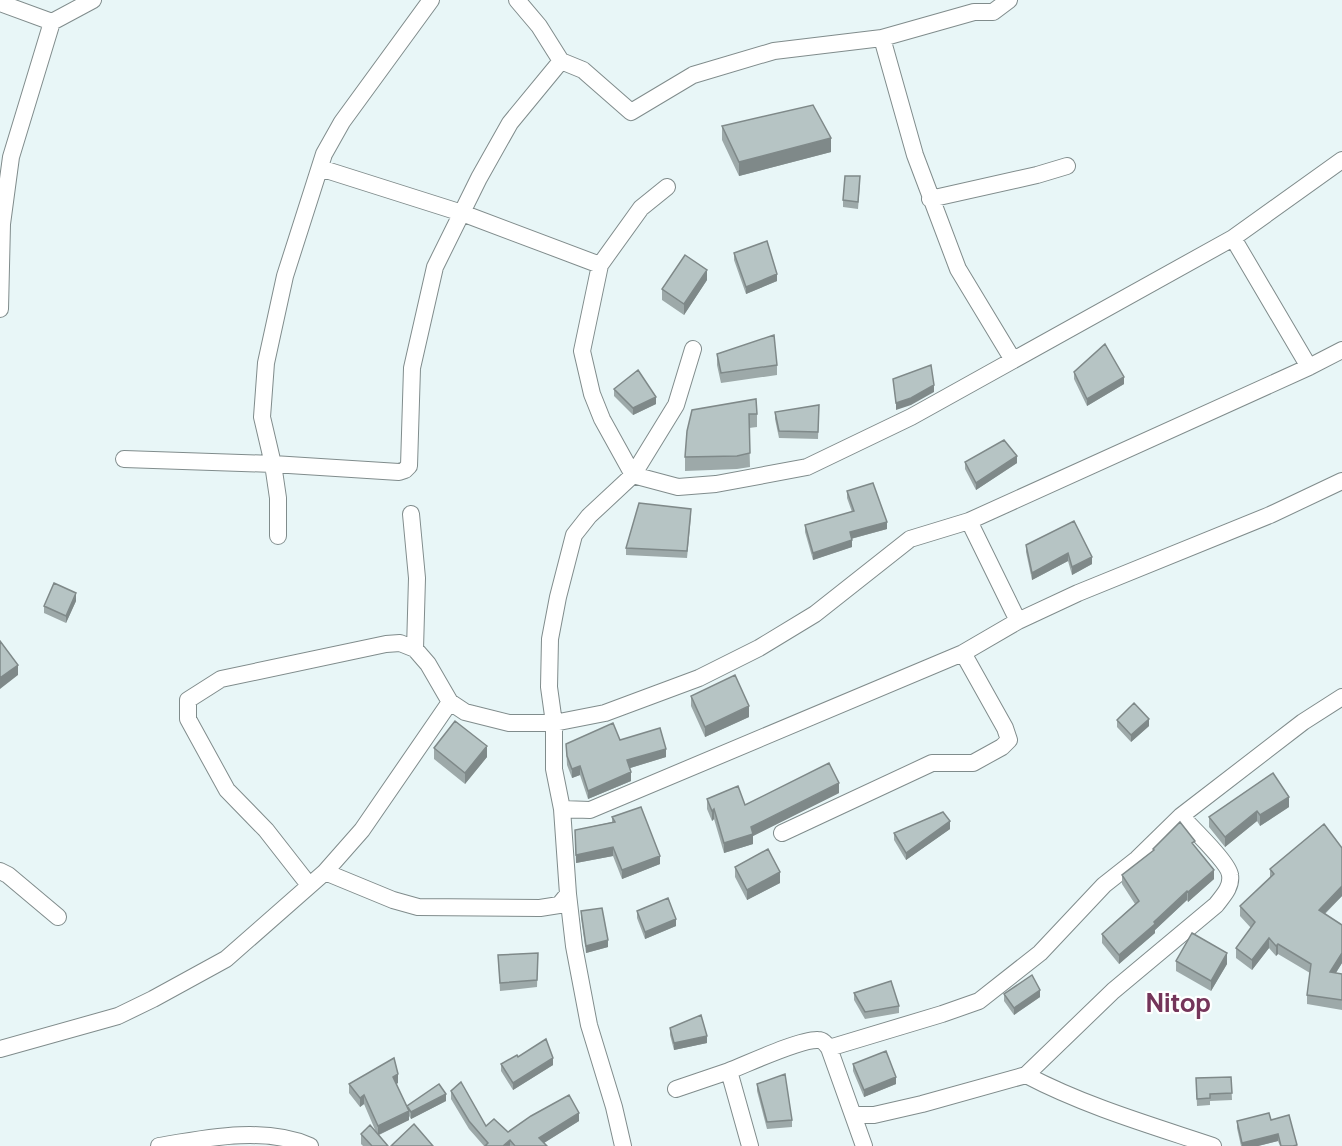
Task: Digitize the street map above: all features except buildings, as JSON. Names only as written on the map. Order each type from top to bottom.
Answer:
[{"type":"street","points":[[0,309],[2,224],[11,156],[52,22],[93,0]]},
{"type":"street","points":[[278,536],[279,498],[262,417],[266,363],[285,276],[324,154],[342,122],[431,0]]},
{"type":"street","points":[[517,0],[539,26],[561,61],[583,70],[631,112],[693,75],[774,51],[882,38],[971,6],[993,12],[1009,0]]},
{"type":"street","points":[[2,2],[52,22]]},
{"type":"street","points":[[882,38],[915,155],[958,269],[1013,360]]},
{"type":"street","points":[[124,459],[405,471],[409,466],[412,368],[435,267],[510,123],[561,61]]},
{"type":"street","points":[[667,187],[640,208],[600,265],[582,351],[592,394],[633,475],[678,487],[716,484],[807,467],[911,417],[1233,238],[1342,160]]},
{"type":"street","points":[[930,199],[1037,175],[1067,165]]},
{"type":"street","points":[[320,168],[462,213],[600,265]]},
{"type":"street","points":[[1233,238],[1309,367]]},
{"type":"street","points":[[621,1145],[614,1107],[589,1025],[574,946],[562,809],[554,769],[554,723],[549,687],[549,639],[574,535],[589,516],[633,475],[676,405],[693,349]]},
{"type":"street","points":[[309,885],[266,830],[227,790],[188,719],[188,700],[221,679],[400,643],[415,649],[428,664],[450,702],[465,712],[509,723],[554,723],[605,713],[699,678],[759,648],[815,614],[910,539],[969,520],[1342,350]]},
{"type":"street","points":[[562,809],[590,810],[963,653],[1018,621],[1078,593],[1270,515],[1342,481]]},
{"type":"street","points":[[411,514],[417,578],[415,649]]},
{"type":"street","points":[[969,520],[1018,621]]},
{"type":"street","points":[[782,833],[932,763],[973,763],[1002,747],[1009,740],[1005,728],[963,653]]},
{"type":"street","points":[[829,1048],[979,1001],[1040,953],[1104,885],[1137,859],[1181,816],[1303,722],[1342,697]]},
{"type":"street","points":[[0,1049],[118,1016],[226,959],[325,872],[362,830],[450,702]]},
{"type":"street","points":[[853,1115],[874,1115],[922,1104],[1026,1075],[1113,991],[1216,905],[1229,888],[1230,875],[1225,864],[1181,816]]},
{"type":"street","points":[[0,871],[8,875],[58,917]]},
{"type":"street","points":[[325,872],[393,900],[418,907],[540,908],[559,905],[568,894]]},
{"type":"street","points":[[676,1089],[784,1049],[817,1040],[824,1042],[829,1048],[864,1146]]},
{"type":"street","points":[[729,1071],[750,1146]]},
{"type":"street","points":[[1026,1075],[1042,1084],[1117,1114],[1213,1146]]},
{"type":"street","points":[[159,1146],[247,1135],[299,1141],[310,1146]]},
{"type":"district","name":"Nitop","points":[[1178,1003]]}]
